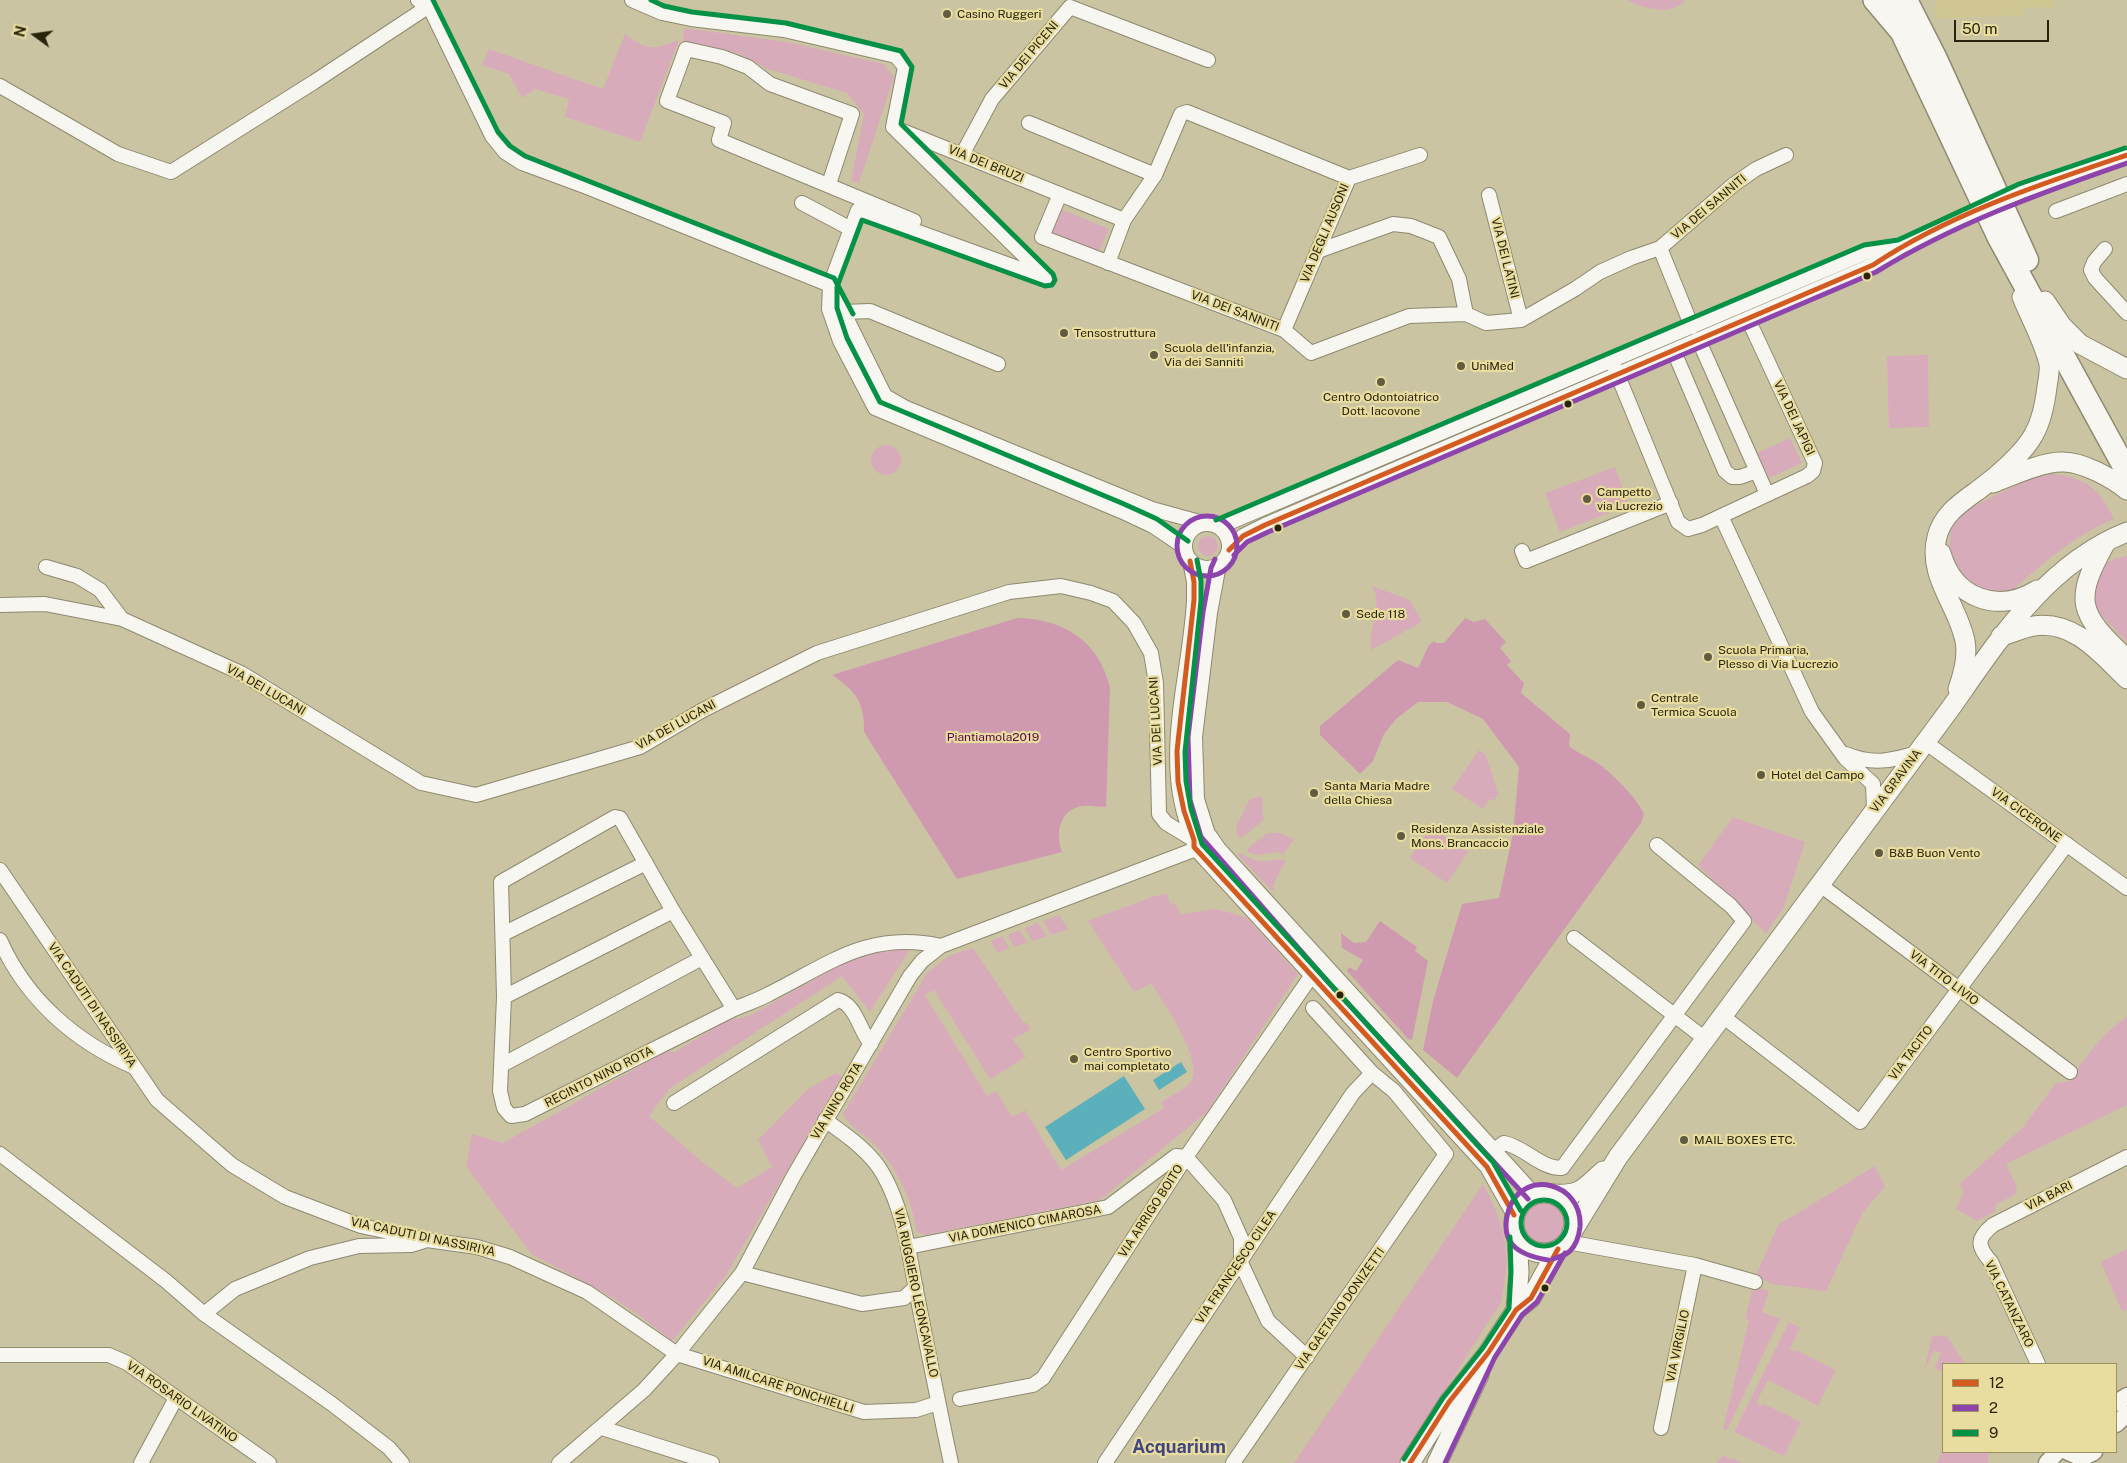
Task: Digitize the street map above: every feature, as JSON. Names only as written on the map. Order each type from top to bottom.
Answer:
[{"type":"highway","points":[[1890,0],[1904,37],[1999,238],[2127,472]]},
{"type":"highway","points":[[1906,0],[1936,59],[2045,301],[2055,339]]},
{"type":"main road","points":[[1874,0],[1904,37]]},
{"type":"main road","points":[[1919,0],[1936,59]]},
{"type":"main road","points":[[1950,709],[1959,686],[1967,655],[1965,641],[1935,564],[1937,537],[1948,514],[1961,502],[1982,488],[2018,454],[2034,435],[2044,408],[2049,366],[1999,238]]},
{"type":"main road","points":[[2045,301],[2062,326],[2080,344],[2127,370]]},
{"type":"main road","points":[[1982,488],[2026,470],[2063,462],[2092,470],[2127,490]]},
{"type":"main road","name":"VIA GRAVINA","points":[[1615,1160],[1950,709],[2001,636],[2046,585],[2086,552],[2127,532]]},
{"type":"main road","points":[[1937,537],[1943,560],[1953,577],[1976,597],[1990,602],[2006,603],[2024,598],[2046,585]]},
{"type":"main road","points":[[2106,542],[2090,572],[2084,594],[2085,604],[2093,625],[2127,659]]},
{"type":"main road","points":[[2001,636],[2034,626],[2051,625],[2070,630],[2085,640],[2127,679]]},
{"type":"main road","points":[[1516,1310],[1519,1272],[1517,1237],[1513,1223],[1518,1206],[1534,1194],[1571,1196],[1580,1191],[1615,1160]]},
{"type":"main road","points":[[1410,1463],[1449,1402],[1488,1354],[1516,1310],[1531,1298],[1615,1160]]},
{"type":"main road","points":[[1517,1237],[1531,1250],[1549,1253],[1566,1241],[1572,1214],[1562,1199],[1554,1194]]},
{"type":"main road","points":[[1437,1463],[1488,1354]]},
{"type":"street","points":[[632,0],[662,12],[690,19],[784,30],[896,56],[906,67],[893,127]]},
{"type":"street","points":[[0,86],[118,154],[171,172],[314,82],[424,3],[492,136],[505,152],[522,164],[596,191],[830,285],[885,396],[935,427]]},
{"type":"street","name":"VIA DEI PICENI","points":[[962,154],[992,99],[1070,7],[1208,60]]},
{"type":"street","points":[[829,184],[852,114],[770,84],[748,68],[722,56],[686,49],[667,101],[724,123],[719,140],[829,184],[1048,279]]},
{"type":"street","points":[[1108,263],[1124,220],[1155,174],[1181,114],[1187,112],[1349,178]]},
{"type":"street","points":[[1029,123],[1155,174]]},
{"type":"street","name":"VIA DEI BRUZI","points":[[893,127],[1124,220]]},
{"type":"street","name":"VIA DEI BRUZI","points":[[893,127],[1048,279]]},
{"type":"street","name":"VIA DEI SANNITI","points":[[1060,194],[1042,237],[1284,330],[1310,353],[1409,316],[1466,314],[1486,323],[1521,320],[1575,290],[1600,272],[1660,248],[1733,185],[1756,169],[1786,155]]},
{"type":"street","points":[[987,448],[1153,526],[1184,547],[1190,561],[1194,582],[1193,621],[1178,725],[1179,800],[1197,847],[1207,852],[1212,848],[1198,799],[1196,737],[1218,570],[1226,556],[1243,536],[1873,265],[1900,247],[2022,191],[2127,155]]},
{"type":"street","name":"VIA DEGLI AUSONI","points":[[1284,330],[1349,178],[1420,156]]},
{"type":"street","points":[[2056,211],[2127,184]]},
{"type":"street","name":"VIA DEI LATINI","points":[[1489,196],[1521,320]]},
{"type":"street","points":[[802,203],[851,229]]},
{"type":"street","points":[[1048,279],[858,210],[830,285],[829,308],[840,341],[875,408],[935,427],[987,448],[1161,511],[1219,527],[1228,537],[1226,556]]},
{"type":"street","points":[[1318,250],[1393,224],[1411,226],[1439,237],[1459,279],[1466,314]]},
{"type":"street","points":[[1219,527],[1868,252],[1900,247]]},
{"type":"street","name":"VIA DEI SANNITI","points":[[1660,248],[1692,327]]},
{"type":"street","points":[[2105,249],[2094,262],[2092,270],[2095,278],[2127,313]]},
{"type":"street","points":[[1734,309],[1744,321]]},
{"type":"street","points":[[843,312],[870,311],[998,364]]},
{"type":"street","name":"VIA DEI JAPIGI","points":[[1671,503],[1678,522],[1688,529],[1721,516],[1807,476],[1813,471],[1815,463],[1744,321]]},
{"type":"street","points":[[1703,350],[1767,494]]},
{"type":"street","points":[[1522,550],[1526,561],[1671,503],[1612,361]]},
{"type":"street","points":[[1678,362],[1725,471],[1732,477],[1740,477],[1757,471]]},
{"type":"street","points":[[1474,419],[1482,432]]},
{"type":"street","points":[[1402,450],[1407,464]]},
{"type":"street","points":[[1121,511],[1126,498]]},
{"type":"street","points":[[1721,516],[1812,712],[1840,752],[1873,784],[1874,810]]},
{"type":"street","points":[[1184,547],[1187,534],[1197,525],[1203,523]]},
{"type":"street","points":[[1190,561],[1206,568],[1226,556]]},
{"type":"street","points":[[46,567],[77,576],[100,590],[122,619]]},
{"type":"street","name":"VIA DEI LUCANI","points":[[0,605],[45,604],[122,619],[241,673],[421,782],[476,795],[640,747],[703,710],[817,653],[1009,592],[1062,586],[1091,592],[1113,601],[1134,623],[1151,653],[1156,683],[1160,814],[1166,822]]},
{"type":"street","points":[[1193,621],[1210,623]]},
{"type":"street","points":[[1840,752],[1874,763],[1890,762],[1921,748]]},
{"type":"street","name":"VIA CICERONE","points":[[1921,748],[2067,844],[2127,888]]},
{"type":"street","points":[[1166,822],[1175,822],[1181,818],[1183,812]]},
{"type":"street","name":"RECINTO NINO ROTA","points":[[734,1009],[673,910],[620,818],[615,817],[501,882],[504,997],[500,1091],[504,1108],[511,1116],[525,1114],[734,1009],[769,994],[840,955],[868,945],[922,942],[941,946]]},
{"type":"street","points":[[1166,822],[1197,847],[1487,1167],[1508,1200],[1514,1216]]},
{"type":"street","points":[[1210,836],[1219,849],[1334,978],[1534,1194]]},
{"type":"street","name":"VIA TACITO","points":[[1721,1015],[1860,1122],[2067,844]]},
{"type":"street","points":[[1494,1150],[1504,1143],[1515,1145],[1546,1165],[1562,1168],[1744,921],[1731,906],[1657,845]]},
{"type":"street","name":"VIA NINO ROTA","points":[[559,1463],[644,1390],[677,1354],[742,1273],[825,1120],[910,976],[922,960],[941,946],[1197,847]]},
{"type":"street","points":[[503,934],[646,863]]},
{"type":"street","name":"VIA CADUTI DI NASSIRIYA","points":[[0,870],[157,1100],[232,1166],[285,1197],[361,1226],[427,1240],[477,1247],[540,1268],[587,1292],[677,1354]]},
{"type":"street","name":"VIA TITO LIVIO","points":[[1819,884],[2070,1072]]},
{"type":"street","points":[[504,997],[673,910]]},
{"type":"street","points":[[1574,938],[1704,1038]]},
{"type":"street","points":[[0,940],[9,960],[22,981],[54,1016],[80,1038],[112,1058],[135,1068]]},
{"type":"street","points":[[502,1065],[702,958]]},
{"type":"street","name":"VIA ARRIGO BOITO","points":[[960,1399],[1033,1384],[1043,1378],[1186,1158],[1312,975]]},
{"type":"street","points":[[1325,989],[1334,978]]},
{"type":"street","points":[[674,1103],[838,1000],[845,1001],[852,1009],[865,1038],[871,1044]]},
{"type":"street","points":[[1313,1008],[1372,1073]]},
{"type":"street","name":"VIA GAETANO DONIZETTI","points":[[1233,1463],[1446,1154],[1394,1091],[1372,1073]]},
{"type":"street","name":"VIA FRANCESCO CILEA","points":[[1104,1463],[1353,1093],[1372,1073]]},
{"type":"street","name":"VIA RUGGIERO LEONCAVALLO","points":[[825,1120],[849,1136],[883,1173],[896,1200],[908,1247],[951,1463]]},
{"type":"street","points":[[0,1154],[166,1280],[204,1314],[332,1404],[389,1448],[402,1463]]},
{"type":"street","name":"VIA DOMENICO CIMAROSA","points":[[908,1247],[1108,1207],[1176,1156],[1186,1158]]},
{"type":"street","name":"VIA BARI","points":[[1980,1243],[1982,1234],[1993,1225],[2127,1157]]},
{"type":"street","points":[[1186,1158],[1224,1200],[1241,1238],[1241,1262],[1268,1321],[1307,1357]]},
{"type":"street","points":[[204,1314],[235,1289],[310,1258],[358,1246],[411,1246],[427,1240]]},
{"type":"street","points":[[1566,1241],[1696,1265],[1755,1282]]},
{"type":"street","name":"VIA CATANZARO","points":[[1980,1243],[1983,1252],[1991,1262],[2038,1363]]},
{"type":"street","name":"VIA VIRGILIO","points":[[1662,1428],[1696,1265]]},
{"type":"street","points":[[742,1273],[862,1304],[904,1298],[916,1287]]},
{"type":"street","name":"VIA AMILCARE PONCHIELLI","points":[[677,1354],[864,1412],[916,1410],[938,1403]]},
{"type":"street","name":"VIA ROSARIO LIVATINO","points":[[0,1355],[109,1355],[127,1363],[269,1463]]},
{"type":"street","points":[[141,1463],[176,1398]]},
{"type":"street","points":[[2117,1423],[2127,1414]]},
{"type":"street","points":[[602,1428],[712,1463]]},
{"type":"street","points":[[2047,1463],[2056,1453]]},
{"type":"street","points":[[2072,1457],[2087,1457],[2093,1453]]},
{"type":"shaded area","points":[[1628,0],[1685,0],[1673,8],[1657,9],[1641,6]]},
{"type":"shaded area","points":[[1936,0],[2024,0],[2024,15],[1937,19]]},
{"type":"shaded area","points":[[2025,0],[2054,0],[2054,7],[2025,8]]},
{"type":"shaded area","points":[[684,28],[787,42],[884,64],[894,77],[859,183],[851,181],[864,114],[847,93],[768,69],[739,54],[683,41]]},
{"type":"shaded area","points":[[625,34],[640,44],[651,47],[679,40],[640,142],[565,117],[569,99],[535,89],[522,98],[509,74],[482,65],[489,49],[603,89]]},
{"type":"shaded area","points":[[1061,209],[1109,229],[1098,254],[1051,233]]},
{"type":"shaded area","points":[[1928,355],[1929,427],[1889,428],[1887,356]]},
{"type":"shaded area","points":[[1790,438],[1802,463],[1769,478],[1757,453]]},
{"type":"shaded area","points":[[886,445],[897,449],[901,460],[897,471],[886,475],[875,471],[871,460],[875,449]]},
{"type":"shaded area","name":"Campetto via Lucrezio","points":[[1615,467],[1629,505],[1560,532],[1545,493]]},
{"type":"shaded area","points":[[2052,474],[2074,478],[2090,486],[2103,499],[2114,519],[2070,543],[2006,596],[1986,590],[1965,577],[1949,552],[1952,525],[1960,513],[2029,479]]},
{"type":"shaded area","points":[[1208,536],[1215,539],[1218,546],[1215,553],[1208,556],[1201,553],[1198,546],[1201,539]]},
{"type":"shaded area","points":[[2127,556],[2127,642],[2096,610],[2091,593],[2100,566],[2114,559]]},
{"type":"shaded area","points":[[1372,586],[1410,600],[1422,622],[1371,650],[1376,609],[1375,594]]},
{"type":"shaded area","points":[[1479,750],[1486,755],[1498,794],[1494,801],[1490,799],[1483,809],[1452,789]]},
{"type":"shaded area","points":[[1262,796],[1263,821],[1241,838],[1237,836],[1236,827],[1250,799]]},
{"type":"shaded area","points":[[1733,817],[1805,842],[1784,907],[1766,934],[1698,865]]},
{"type":"shaded area","points":[[1431,827],[1468,852],[1447,883],[1410,858]]},
{"type":"shaded area","points":[[1268,833],[1279,833],[1294,839],[1283,855],[1279,852],[1257,855],[1248,852],[1248,848]]},
{"type":"shaded area","points":[[1240,853],[1257,860],[1286,860],[1273,885],[1275,891],[1271,890],[1238,855]]},
{"type":"shaded area","points":[[1167,894],[1170,904],[1174,903],[1181,914],[1216,909],[1246,917],[1298,974],[1207,1112],[1100,1200],[926,1235],[917,1232],[907,1195],[890,1163],[873,1143],[852,1126],[843,1114],[927,973],[950,955],[973,948],[1023,1022],[1028,1024],[1030,1030],[1013,1039],[1026,1057],[990,1079],[934,990],[925,995],[987,1096],[996,1091],[1012,1117],[1025,1110],[1061,1170],[1164,1108],[1161,1102],[1182,1090],[1192,1080],[1194,1070],[1187,1044],[1151,983],[1134,992],[1088,921],[1154,896]]},
{"type":"shaded area","points":[[1059,915],[1068,929],[1051,935],[1043,921]]},
{"type":"shaded area","points":[[1038,922],[1047,936],[1032,941],[1025,928]]},
{"type":"shaded area","points":[[1020,930],[1027,942],[1014,947],[1008,935]]},
{"type":"shaded area","points":[[1003,936],[1009,948],[998,953],[991,941]]},
{"type":"shaded area","points":[[911,948],[870,1012],[842,976],[669,1089],[649,1116],[706,1165],[737,1188],[772,1167],[758,1140],[808,1089],[836,1073],[842,1076],[725,1277],[672,1341],[639,1315],[605,1293],[531,1254],[466,1166],[472,1134],[503,1143],[669,1050],[673,1053],[726,1021],[749,1016],[847,961],[880,950]]},
{"type":"shaded area","points":[[2127,1017],[2127,1105],[2006,1164],[2017,1187],[2015,1195],[1996,1204],[1995,1212],[1977,1221],[1956,1209],[1964,1191],[1959,1185],[2023,1127],[2056,1083],[2069,1081],[2102,1038]]},
{"type":"shaded area","points":[[1875,1166],[1885,1187],[1863,1212],[1826,1291],[1772,1284],[1756,1276],[1778,1225]]},
{"type":"shaded area","points":[[1483,1184],[1497,1214],[1505,1242],[1506,1270],[1501,1302],[1399,1463],[1294,1463]]},
{"type":"shaded area","points":[[1539,1199],[1549,1199],[1561,1206],[1568,1218],[1568,1228],[1561,1240],[1549,1247],[1539,1247],[1531,1243],[1524,1236],[1520,1228],[1520,1218],[1524,1210],[1531,1203]]},
{"type":"shaded area","points":[[2127,1249],[2127,1309],[2122,1312],[2101,1262]]},
{"type":"shaded area","points":[[1753,1286],[1769,1291],[1762,1312],[1780,1319],[1727,1430],[1723,1429],[1749,1320],[1745,1319]]},
{"type":"shaded area","points":[[1789,1322],[1800,1328],[1790,1349],[1798,1351],[1836,1370],[1818,1406],[1768,1380],[1756,1403],[1761,1406],[1764,1404],[1801,1422],[1784,1456],[1734,1432]]},
{"type":"shaded area","points":[[1932,1336],[1947,1336],[1964,1363],[1942,1363],[1942,1372],[1935,1368],[1941,1353],[1934,1350],[1924,1371]]},
{"type":"shaded area","points":[[1942,1450],[1942,1453],[1989,1453],[1988,1463],[1937,1463]]},
{"type":"shaded area","points":[[1723,1455],[1730,1459],[1732,1458],[1742,1463],[1717,1463]]},
{"type":"green space","name":"Piantiamola2019","points":[[1017,618],[1034,619],[1049,623],[1077,635],[1088,645],[1105,671],[1110,688],[1106,807],[1082,806],[1068,812],[1059,831],[1062,852],[957,879],[864,732],[863,713],[857,698],[847,686],[832,675]]},
{"type":"green space","points":[[1465,618],[1474,622],[1485,619],[1506,642],[1500,648],[1511,661],[1507,665],[1524,683],[1521,693],[1570,734],[1569,746],[1602,766],[1616,779],[1630,793],[1644,814],[1641,823],[1457,1078],[1423,1050],[1433,1001],[1462,904],[1499,898],[1513,834],[1519,767],[1483,719],[1447,702],[1418,702],[1396,719],[1384,734],[1373,761],[1360,774],[1320,735],[1320,726],[1398,660],[1418,668],[1429,645],[1434,641],[1436,643],[1444,643]]},
{"type":"green space","points":[[1380,921],[1417,947],[1415,951],[1428,961],[1412,1040],[1408,1039],[1347,971],[1349,967],[1356,971],[1363,960],[1342,948],[1341,933],[1354,943],[1366,942]]},
{"type":"water","points":[[1181,1062],[1187,1072],[1159,1090],[1153,1080]]},
{"type":"water","points":[[1124,1076],[1145,1109],[1066,1160],[1045,1127]]},
{"type":"transit line","name":"9","points":[[433,0],[498,132],[510,146],[525,156],[834,278],[853,314]]},
{"type":"transit line","name":"9","points":[[651,0],[664,6],[692,12],[786,23],[901,51],[912,67],[901,124],[1053,274],[1055,280],[1052,285],[1045,286],[862,220],[837,287],[837,308],[847,338],[880,402],[1124,504],[1157,519],[1188,541]]},
{"type":"transit line","name":"9","points":[[1216,520],[1864,245],[1898,240],[2019,184],[2125,148]]},
{"type":"transit line","name":"12","points":[[1229,550],[1243,536],[1265,525],[1873,265],[1902,247],[1964,215],[2029,189],[2127,155]]},
{"type":"transit line","name":"2","points":[[1234,555],[1247,542],[1268,532],[1876,272],[1967,224],[2030,198],[2127,163]]},
{"type":"transit line","name":"2","points":[[1207,516],[1224,521],[1232,529],[1237,546],[1232,563],[1224,571],[1207,576],[1190,571],[1182,563],[1177,546],[1182,529],[1190,521],[1207,516]]},
{"type":"transit line","name":"2","points":[[1215,559],[1211,568],[1203,612],[1188,737],[1190,800],[1201,837],[1329,983],[1528,1199]]},
{"type":"transit line","name":"9","points":[[1197,560],[1201,581],[1201,601],[1185,752],[1186,781],[1191,809],[1202,844],[1493,1162],[1521,1211]]},
{"type":"transit line","name":"12","points":[[1190,561],[1194,582],[1194,600],[1177,751],[1178,782],[1184,811],[1194,840],[1194,847],[1487,1167],[1514,1215]]},
{"type":"transit line","name":"2","points":[[1548,1260],[1520,1251],[1513,1245],[1506,1231],[1509,1209],[1516,1196],[1526,1188],[1538,1185],[1551,1186],[1563,1191],[1572,1199],[1578,1212],[1580,1227],[1576,1243],[1564,1255],[1553,1259]]},
{"type":"transit line","name":"9","points":[[1544,1200],[1557,1204],[1563,1210],[1567,1223],[1563,1236],[1557,1242],[1544,1246],[1531,1242],[1525,1236],[1521,1223],[1525,1210],[1531,1204],[1544,1200]]},
{"type":"transit line","name":"9","points":[[1404,1459],[1443,1398],[1482,1349],[1509,1308],[1510,1237]]},
{"type":"transit line","name":"12","points":[[1410,1463],[1449,1402],[1488,1353],[1516,1310],[1531,1298],[1558,1249]]},
{"type":"transit line","name":"2","points":[[1445,1463],[1495,1357],[1522,1315],[1537,1302],[1565,1253]]},
{"type":"place","name":"Casino Ruggeri","points":[[947,14]]},
{"type":"place","name":"Tensostruttura","points":[[1064,333]]},
{"type":"place","name":"Scuola dell'infanzia, Via dei Sanniti","points":[[1154,355]]},
{"type":"place","name":"UniMed","points":[[1461,366]]},
{"type":"place","name":"Centro Odontoiatrico Dott. Iacovone","points":[[1381,382]]},
{"type":"place","name":"Campetto via Lucrezio","points":[[1587,499]]},
{"type":"place","name":"Sede 118","points":[[1346,614]]},
{"type":"place","name":"Scuola Primaria, Plesso di Via Lucrezio","points":[[1708,657]]},
{"type":"place","name":"Centrale Termica Scuola","points":[[1641,705]]},
{"type":"place","name":"Hotel del Campo","points":[[1761,775]]},
{"type":"place","name":"Santa Maria Madre della Chiesa","points":[[1314,793]]},
{"type":"place","name":"Residenza Assistenziale Mons. Brancaccio","points":[[1401,836]]},
{"type":"place","name":"B&B Buon Vento","points":[[1879,853]]},
{"type":"place","name":"Centro Sportivo mai completato","points":[[1074,1059]]},
{"type":"place","name":"MAIL BOXES ETC.","points":[[1684,1140]]},
{"type":"district","name":"Acquarium","points":[[1179,1447]]}]
